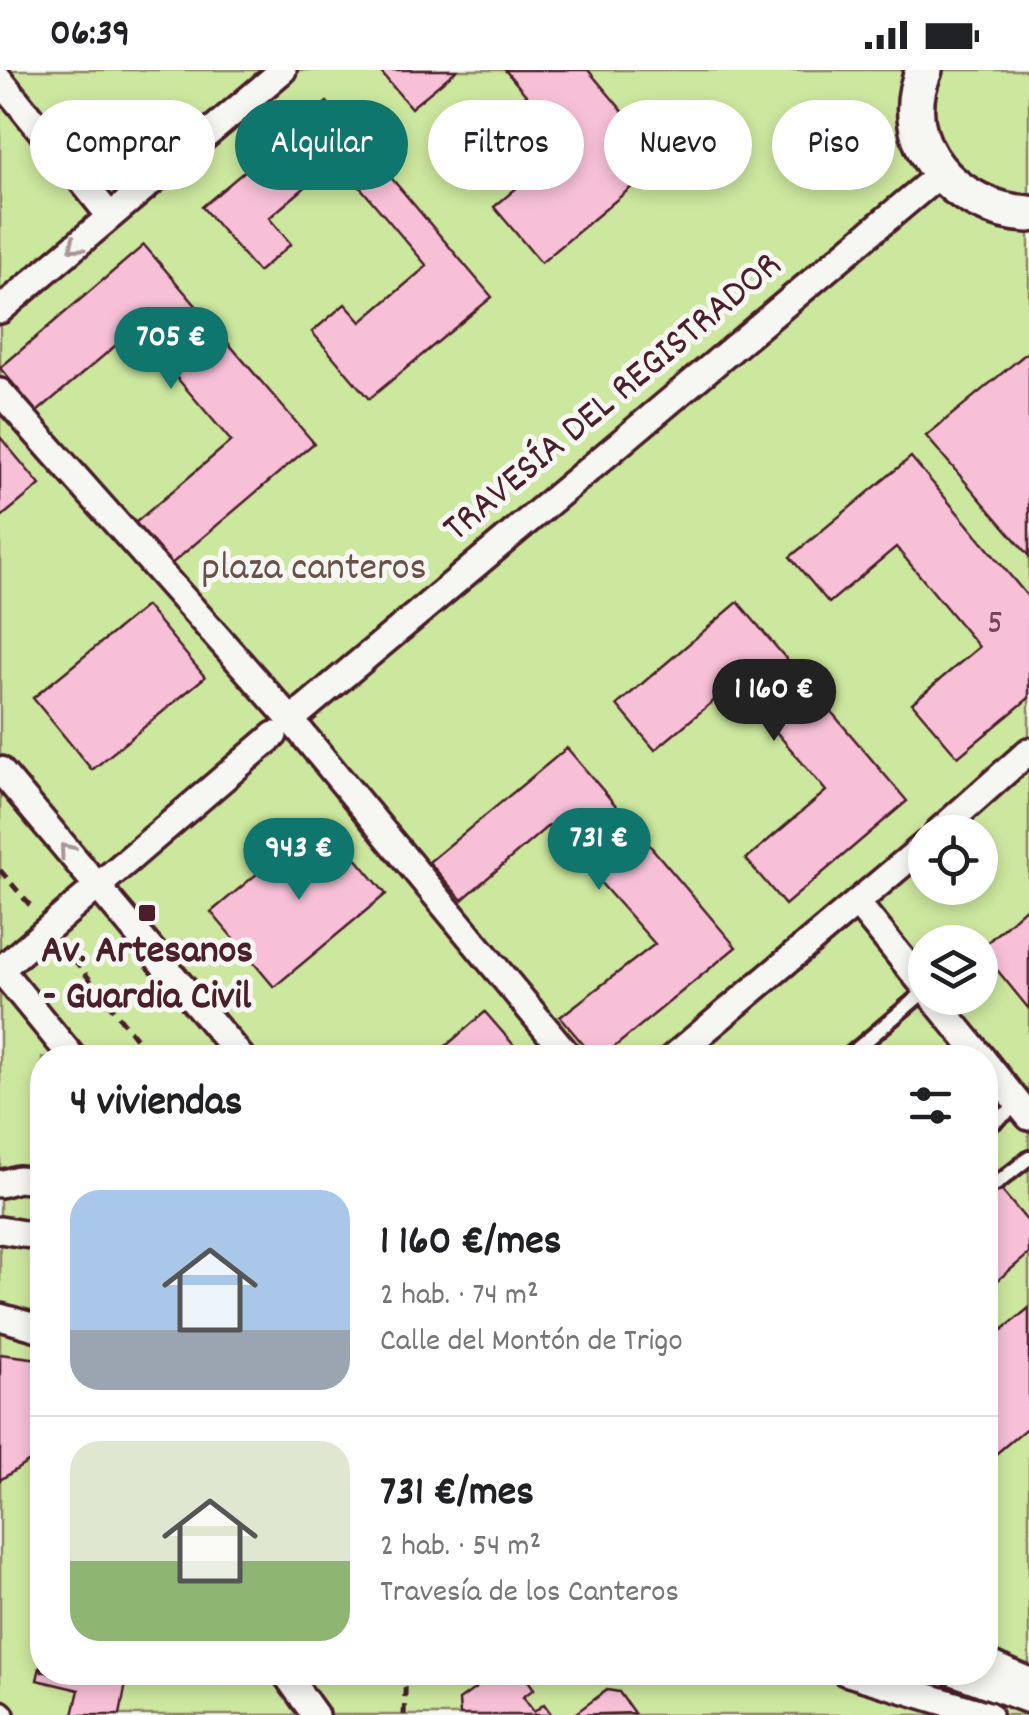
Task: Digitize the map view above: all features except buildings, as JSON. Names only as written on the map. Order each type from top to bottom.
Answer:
[{"type":"street","points":[[0,310],[274,73]]},
{"type":"street","points":[[919,73],[918,129],[940,174],[981,206],[1029,214]]},
{"type":"street","points":[[0,80],[110,216]]},
{"type":"street","name":"TRAVESÍA DEL REGISTRADOR","points":[[0,970],[95,885],[940,174]]},
{"type":"street","points":[[0,392],[282,728],[559,1045]]},
{"type":"street","points":[[958,815],[1028,754]]},
{"type":"street","points":[[0,770],[231,1045]]},
{"type":"street","points":[[687,1045],[908,858]]},
{"type":"street","points":[[857,902],[908,967]]},
{"type":"street","points":[[0,970],[62,1045]]},
{"type":"street","points":[[947,1015],[971,1045]]},
{"type":"street","points":[[998,1078],[1024,1110]]},
{"type":"street","points":[[0,1184],[30,1180]]},
{"type":"street","points":[[0,1230],[30,1235]]},
{"type":"street","points":[[0,1317],[30,1326]]},
{"type":"street","points":[[998,1668],[1029,1681]]},
{"type":"street","points":[[294,1685],[315,1715]]},
{"type":"street","points":[[888,1685],[988,1715]]},
{"type":"street","points":[[988,1685],[1029,1700]]},
{"type":"lane","points":[[861,1045],[908,1004]]},
{"type":"lane","points":[[998,1123],[1024,1110]]},
{"type":"lane","points":[[998,1182],[1029,1158]]},
{"type":"path","points":[[0,870],[141,1045]]},
{"type":"path","points":[[404,1715],[405,1685]]},
{"type":"green space","name":"plaza canteros","points":[[0,70],[1029,70],[1029,1715],[0,1715]]},
{"type":"place","name":"Av. Artesanos - Guardia Civil","points":[[147,913]]}]
